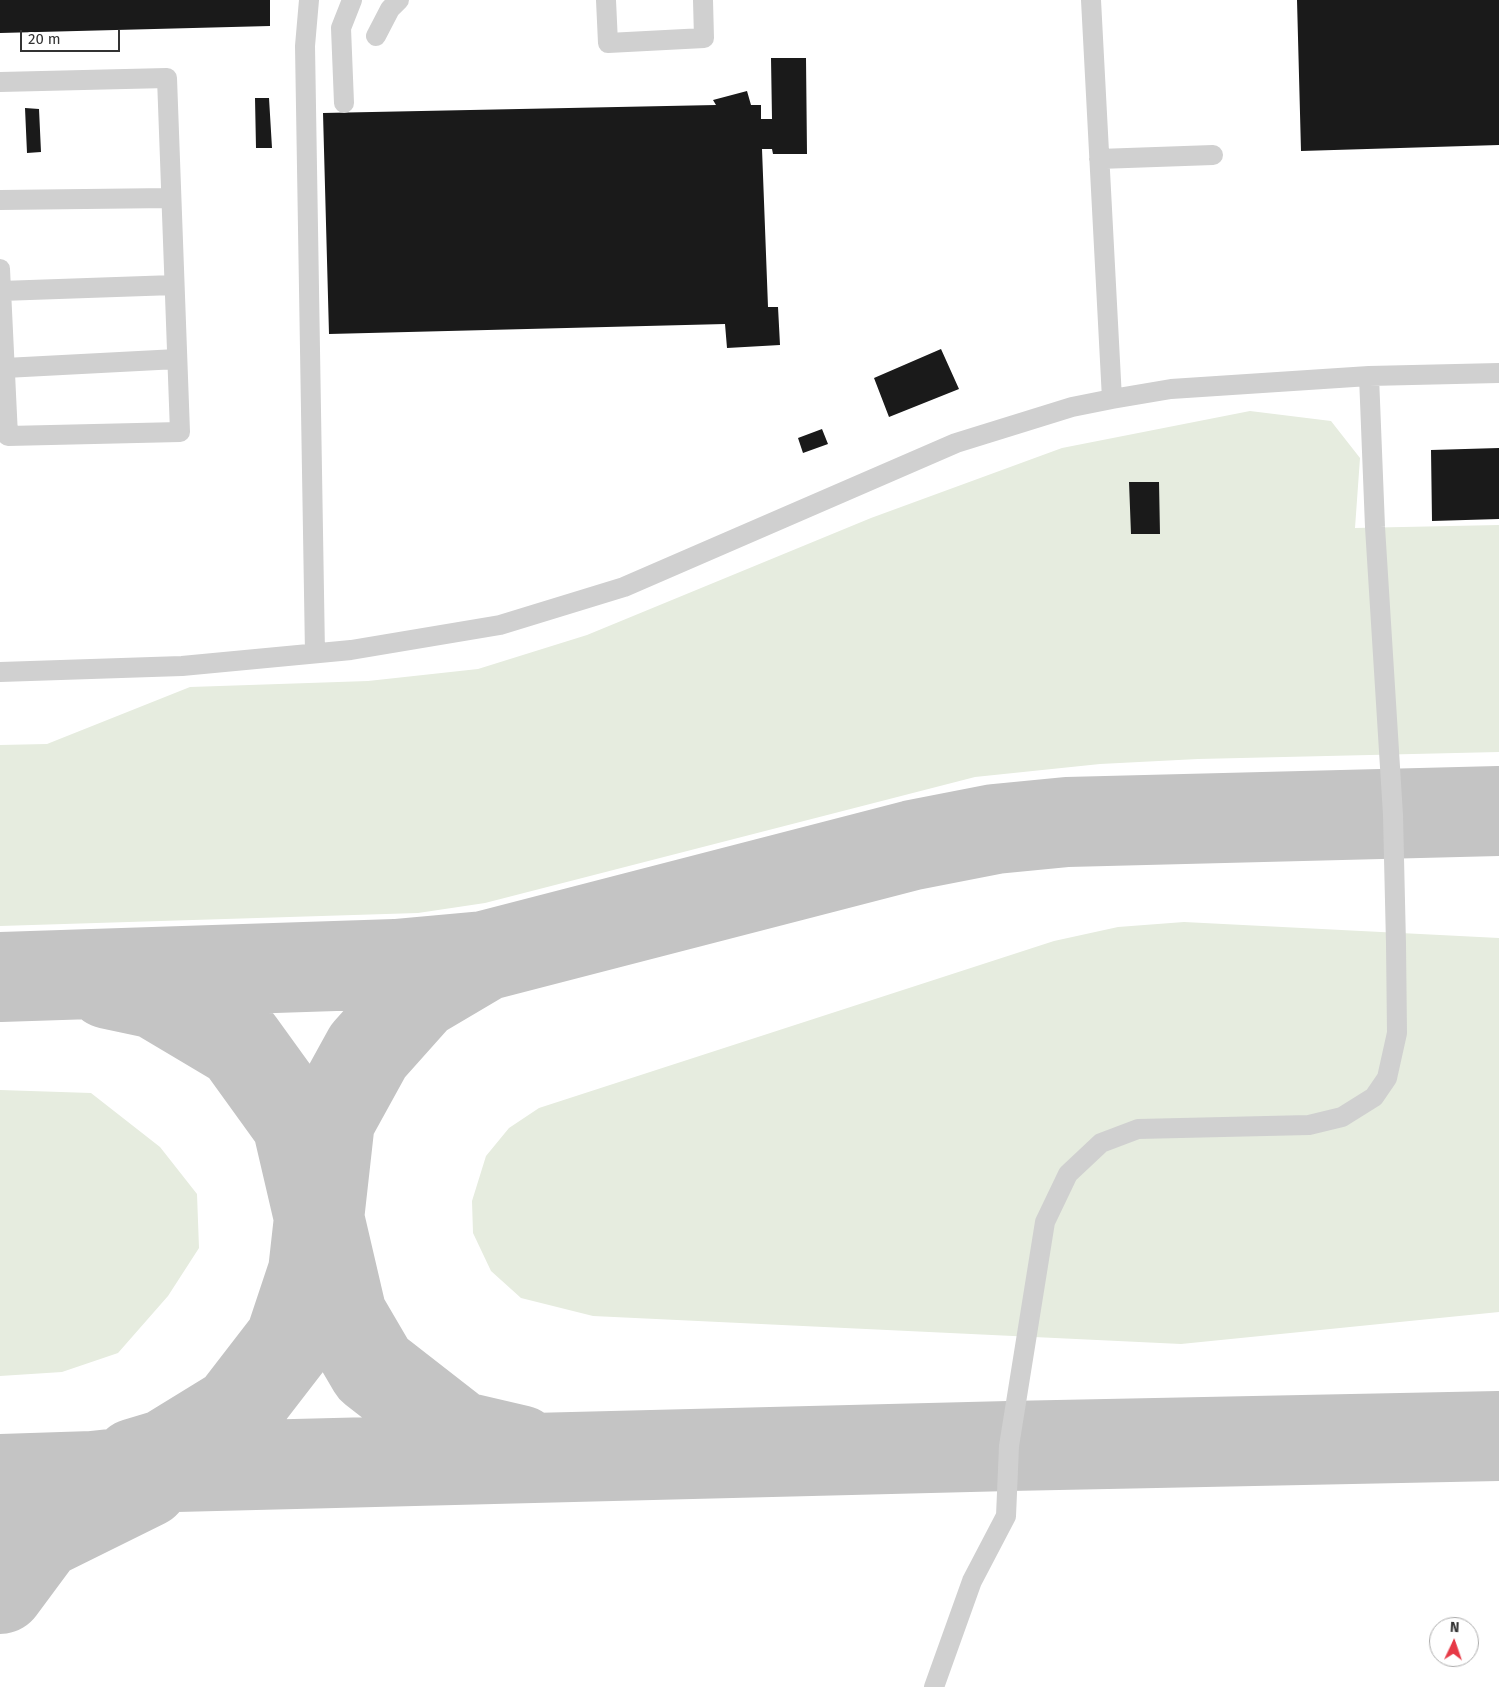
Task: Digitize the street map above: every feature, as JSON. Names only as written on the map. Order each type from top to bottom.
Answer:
[{"type":"lane","points":[[309,0],[305,46],[315,653]]},
{"type":"lane","points":[[344,103],[342,28],[352,0]]},
{"type":"lane","points":[[376,36],[390,9],[399,0]]},
{"type":"lane","points":[[606,0],[608,43],[704,38],[703,0]]},
{"type":"lane","points":[[1091,0],[1112,399]]},
{"type":"lane","points":[[0,82],[167,78],[180,432],[8,436],[0,269]]},
{"type":"lane","points":[[1099,158],[1213,155]]},
{"type":"lane","points":[[0,200],[170,198]]},
{"type":"lane","points":[[1,291],[174,285]]},
{"type":"lane","points":[[5,368],[177,359]]},
{"type":"lane","points":[[0,672],[182,666],[352,650],[500,625],[624,588],[956,443],[1072,407],[1171,389],[1369,376],[1499,373]]},
{"type":"lane","points":[[934,1687],[972,1580],[1006,1516],[1009,1446],[1045,1222],[1068,1174],[1101,1143],[1138,1129],[1309,1125],[1342,1117],[1374,1097],[1387,1078],[1397,1033],[1393,815],[1374,527],[1369,376]]},
{"type":"shaded area","points":[[1250,411],[1331,421],[1360,458],[1355,528],[1499,525],[1499,752],[1198,759],[1100,764],[975,777],[485,903],[418,913],[0,926],[0,745],[47,744],[190,687],[368,681],[478,669],[587,635],[871,518],[1062,448]]},
{"type":"shaded area","points":[[1184,922],[1499,938],[1499,1312],[1181,1344],[593,1316],[521,1298],[491,1271],[473,1233],[472,1201],[486,1156],[509,1128],[539,1108],[1054,941],[1118,927]]},
{"type":"shaded area","points":[[0,1090],[91,1093],[160,1147],[197,1194],[199,1248],[168,1296],[118,1353],[62,1372],[0,1376]]},
{"type":"building","points":[[0,0],[270,0],[270,26],[0,33]]},
{"type":"building","points":[[1297,0],[1499,0],[1499,145],[1301,151]]},
{"type":"building","points":[[771,58],[806,58],[807,154],[773,154],[772,149],[762,149],[768,307],[778,307],[780,345],[727,348],[725,324],[329,334],[323,113],[716,105],[713,100],[747,91],[751,105],[761,105],[761,119],[772,119]]},
{"type":"building","points":[[255,98],[269,98],[272,148],[256,148]]},
{"type":"building","points":[[25,108],[39,109],[41,152],[27,153]]},
{"type":"building","points":[[941,349],[959,389],[889,417],[874,378]]},
{"type":"building","points":[[822,429],[828,444],[803,453],[798,438]]},
{"type":"building","points":[[1499,448],[1499,519],[1432,521],[1431,450]]},
{"type":"building","points":[[1129,482],[1159,482],[1160,534],[1131,534]]},
{"type":"taxiway","points":[[0,977],[396,964],[484,956],[913,845],[995,829],[1067,822],[1499,811]]},
{"type":"taxiway","points":[[136,1463],[166,1454],[236,1411],[290,1341],[313,1272],[330,1120],[368,1051],[418,995],[484,956]]},
{"type":"taxiway","points":[[109,984],[156,994],[240,1044],[297,1123],[342,1316],[373,1369],[459,1436],[519,1450]]},
{"type":"taxiway","points":[[0,1479],[93,1476],[176,1467],[1499,1436]]},
{"type":"taxiway","points":[[0,1589],[40,1535],[145,1483]]}]
